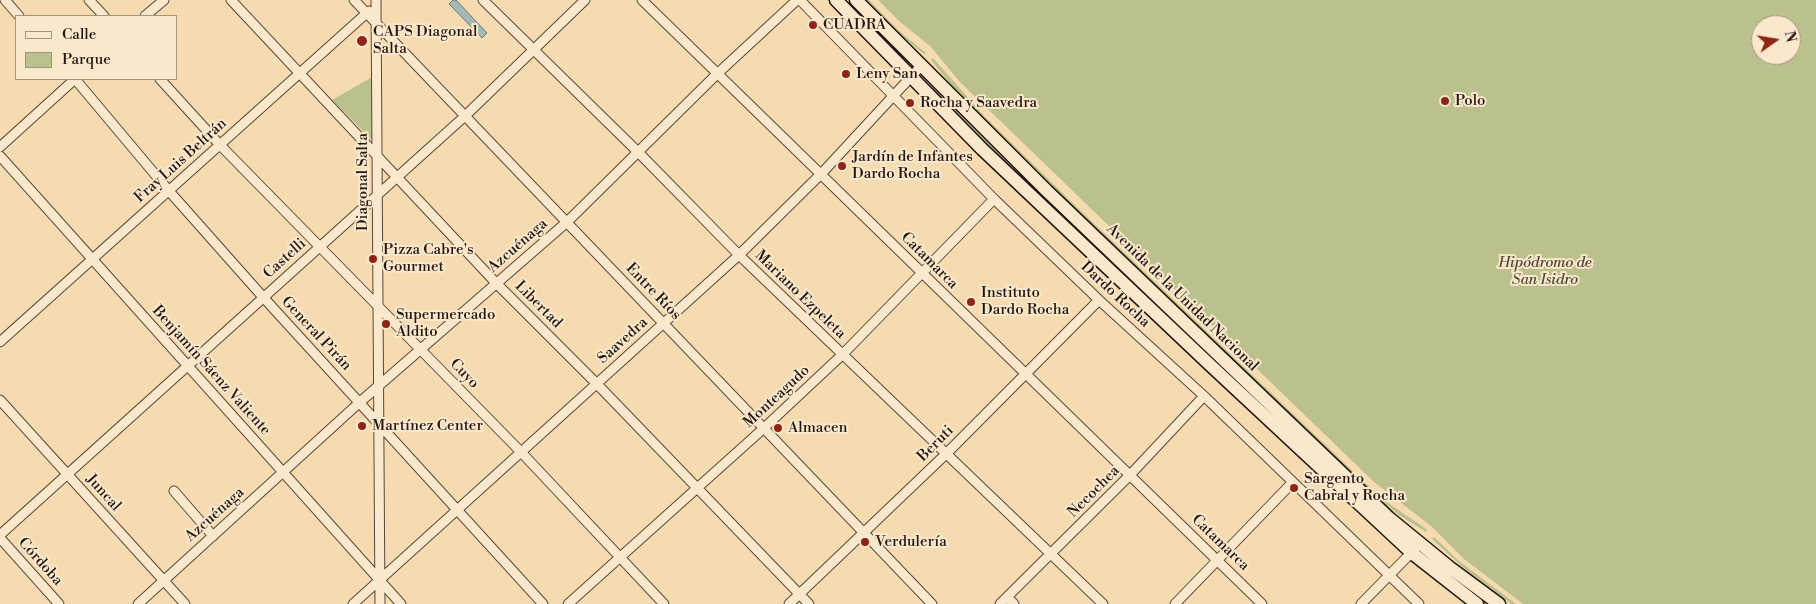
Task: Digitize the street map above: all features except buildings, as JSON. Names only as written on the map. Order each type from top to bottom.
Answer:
[{"type":"main road","name":"Avenida de la Unidad Nacional","points":[[836,0],[982,148],[1477,604]]},
{"type":"main road","name":"Avenida de la Unidad Nacional","points":[[856,0],[1047,191],[1309,442],[1416,548],[1499,604]]},
{"type":"street","points":[[5,0],[18,15]]},
{"type":"street","points":[[88,0],[103,15]]},
{"type":"street","points":[[146,15],[164,0]]},
{"type":"street","name":"Libertad","points":[[231,0],[298,74],[496,283],[596,383],[696,489],[809,604]]},
{"type":"street","name":"Entre Ríos","points":[[354,0],[932,604]]},
{"type":"street","name":"Mariano Ezpeleta","points":[[483,0],[639,153],[739,255],[1104,604]]},
{"type":"street","name":"Castelli","points":[[0,536],[465,116],[585,0]]},
{"type":"street","name":"Catamarca","points":[[642,0],[822,173],[1024,373],[1262,604]]},
{"type":"street","name":"Azcuénaga","points":[[138,604],[360,402],[567,222],[717,74],[798,0]]},
{"type":"street","name":"Dardo Rocha","points":[[798,0],[994,199],[1099,300],[1204,396],[1419,604]]},
{"type":"street","name":"Fray Luis Beltrán","points":[[0,342],[377,2]]},
{"type":"street","name":"Diagonal Salta","points":[[377,2],[376,195],[380,604]]},
{"type":"street","name":"Saavedra","points":[[352,604],[739,255],[822,173],[922,66]]},
{"type":"street","points":[[0,147],[74,80]]},
{"type":"street","name":"General Pirán","points":[[76,80],[169,191],[263,297],[458,508],[543,604]]},
{"type":"street","name":"Cuyo","points":[[161,80],[220,145],[521,452],[664,604]]},
{"type":"street","name":"Benjamín Sáenz Valiente","points":[[0,156],[402,604]]},
{"type":"street","name":"Monteagudo","points":[[568,604],[764,428],[843,354],[994,199]]},
{"type":"street","name":"Beruti","points":[[789,604],[946,454],[1024,373],[1099,300]]},
{"type":"street","name":"Necochea","points":[[1000,604],[1130,475],[1204,396]]},
{"type":"street","name":"Juncal","points":[[0,400],[185,604]]},
{"type":"street","points":[[1175,604],[1293,482]]},
{"type":"street","points":[[174,492],[213,536]]},
{"type":"street","name":"Córdoba","points":[[0,536],[59,604]]},
{"type":"street","points":[[1361,604],[1416,548]]},
{"type":"street","points":[[1007,597],[1014,604]]},
{"type":"green space","points":[[865,0],[869,0],[898,30],[926,53],[924,54],[896,31]]},
{"type":"green space","name":"Hipódromo de San Isidro","points":[[878,0],[1816,0],[1816,604],[1523,604],[1464,559],[1431,526],[1374,482],[960,82],[930,46],[900,22]]},
{"type":"green space","points":[[933,58],[985,117],[1086,216],[1363,481],[1388,503],[1427,530],[1426,532],[1399,515],[1361,483],[1054,189],[953,87],[931,60]]},
{"type":"green space","points":[[372,77],[372,140],[332,100]]},
{"type":"green space","points":[[927,83],[948,99],[1405,538],[1038,197]]},
{"type":"green space","points":[[1434,537],[1459,561],[1516,604],[1511,604],[1468,572],[1432,539]]},
{"type":"shaded area","points":[[456,0],[487,33],[482,38],[449,4]]},
{"type":"place","name":"CUADRA","points":[[813,25]]},
{"type":"place","name":"CAPS Diagonal Salta","points":[[362,41]]},
{"type":"place","name":"Leny San","points":[[846,74]]},
{"type":"place","name":"Polo","points":[[1445,101]]},
{"type":"place","name":"Rocha y Saavedra","points":[[910,103]]},
{"type":"place","name":"Jardín de Infantes Dardo Rocha","points":[[842,166]]},
{"type":"place","name":"Pizza Cabre's Gourmet","points":[[373,259]]},
{"type":"place","name":"Instituto Dardo Rocha","points":[[971,302]]},
{"type":"place","name":"Supermercado Aldito","points":[[386,324]]},
{"type":"place","name":"Martínez Center","points":[[362,426]]},
{"type":"place","name":"Almacen","points":[[778,428]]},
{"type":"place","name":"Sargento Cabral y Rocha","points":[[1294,488]]},
{"type":"place","name":"Verdulería","points":[[865,542]]}]
